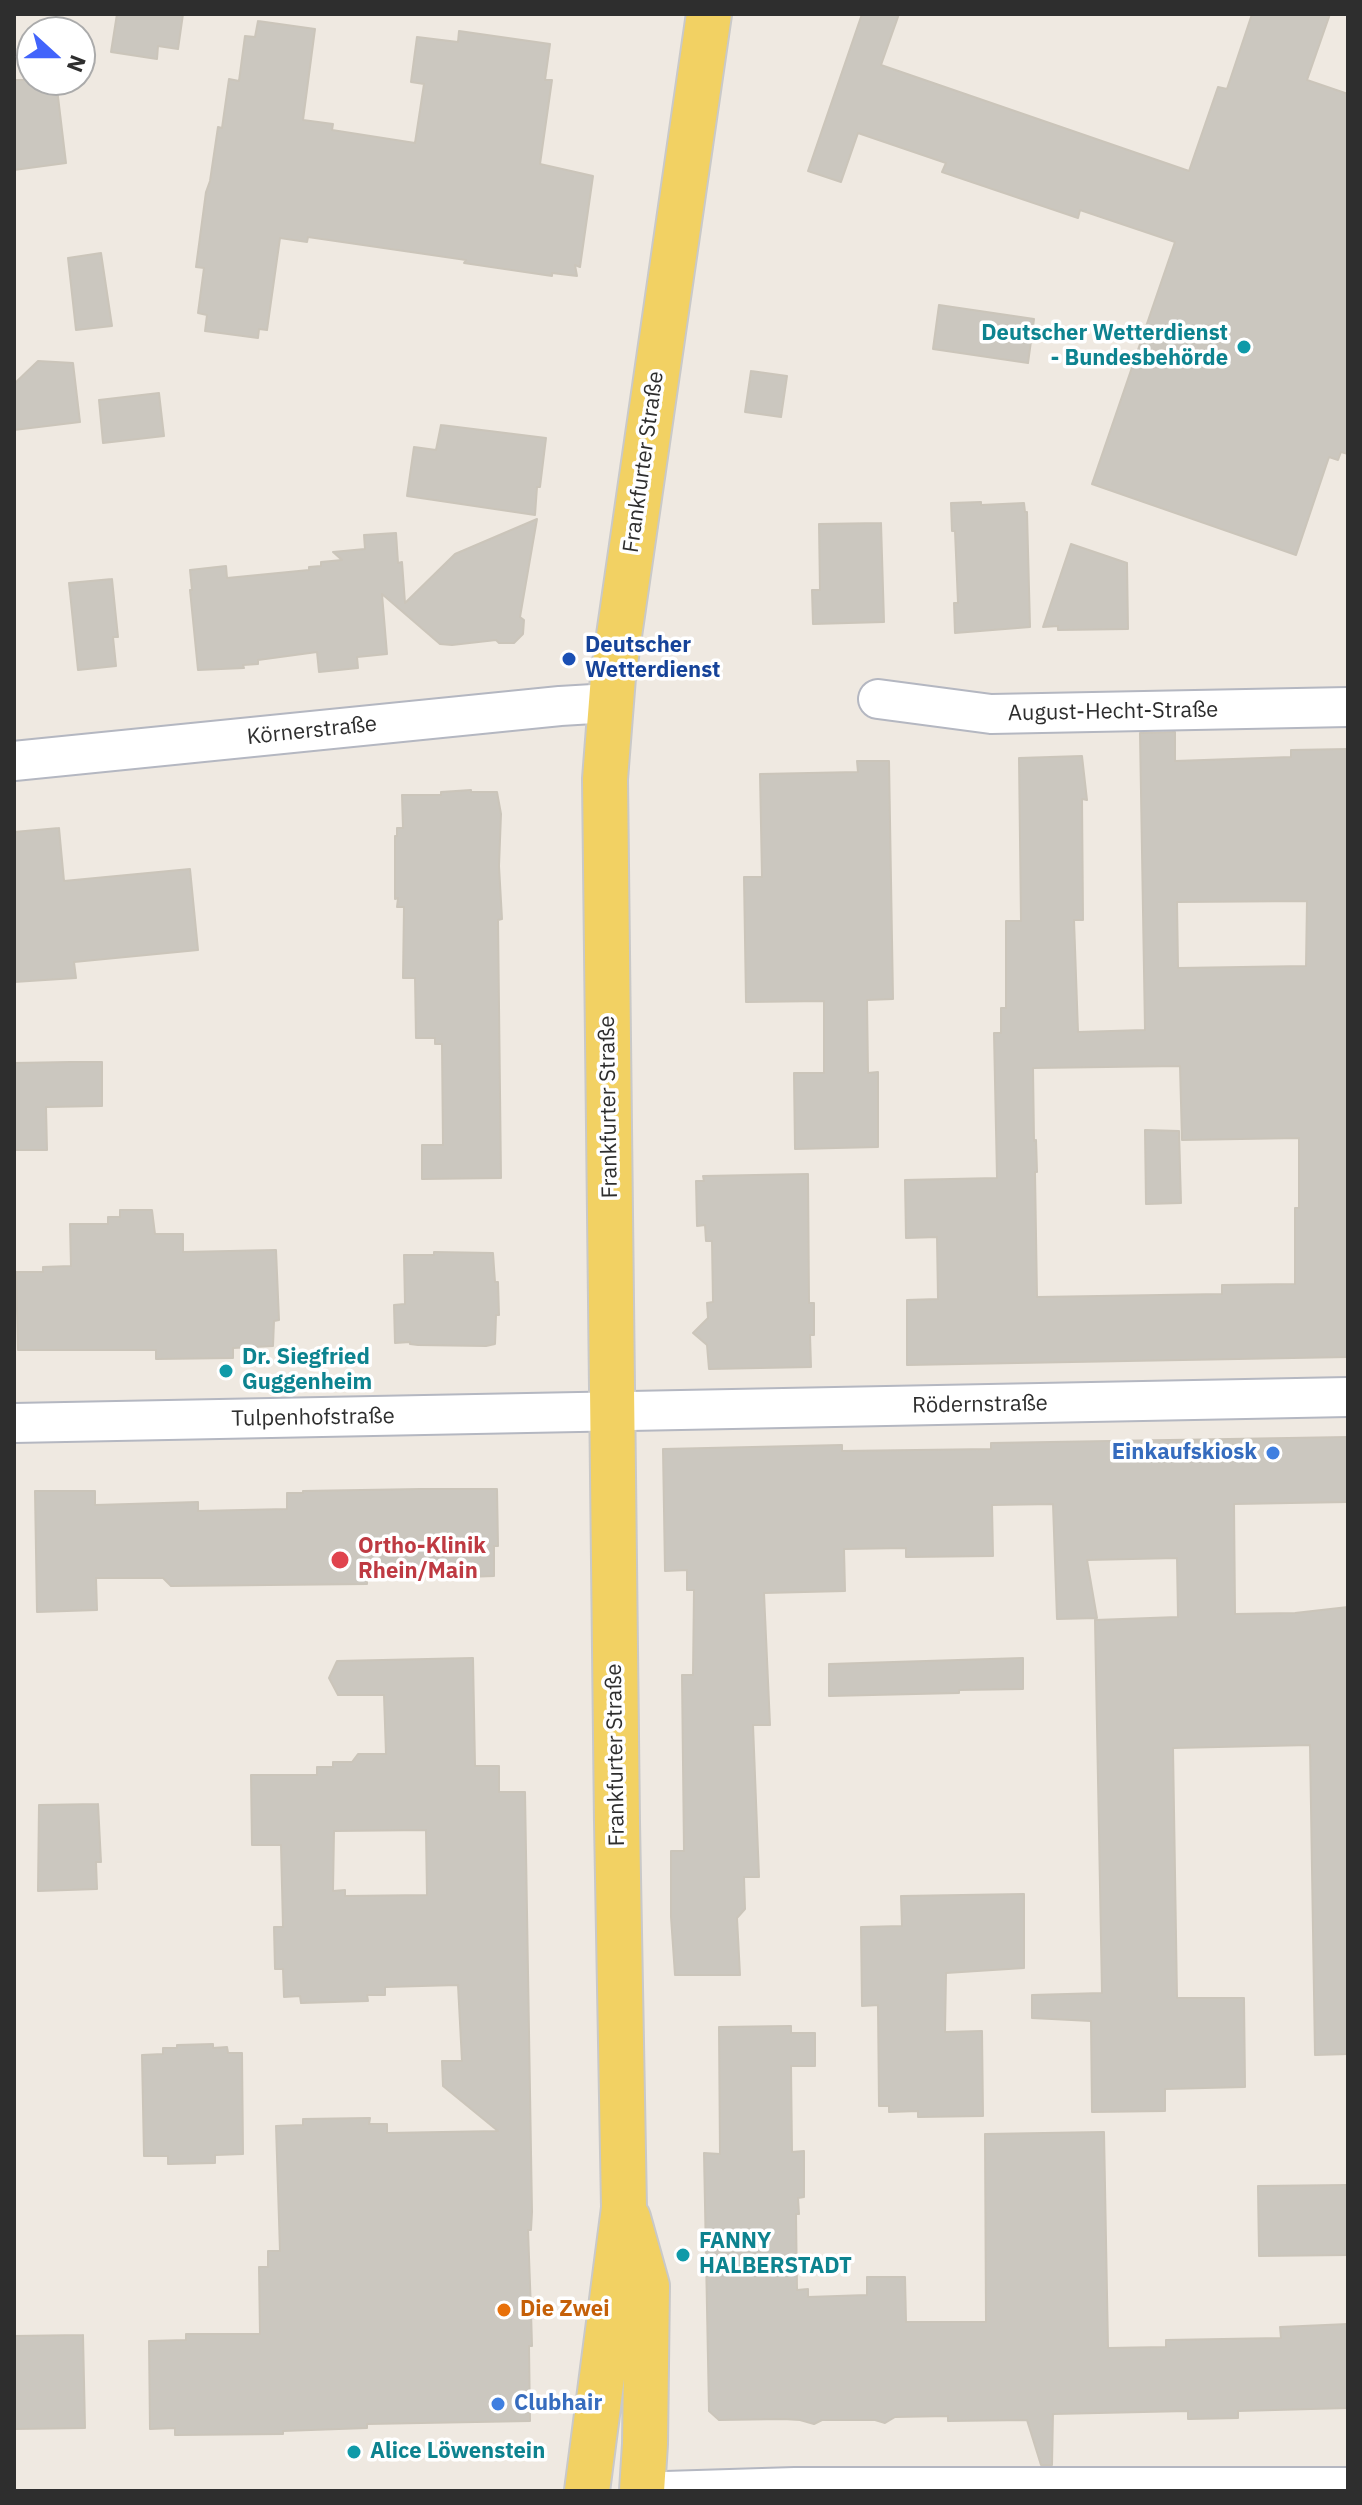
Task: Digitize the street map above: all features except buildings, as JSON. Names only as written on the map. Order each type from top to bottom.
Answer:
[{"type":"main road","name":"Frankfurter Straße","points":[[587,2491],[624,2208],[605,779],[610,703],[709,14]]},
{"type":"main road","name":"Frankfurter Straße","points":[[624,2208],[647,2286],[642,2491]]},
{"type":"street","name":"August-Hecht-Straße","points":[[878,699],[991,714],[1348,707]]},
{"type":"street","name":"Körnerstraße","points":[[14,761],[610,703]]},
{"type":"street","name":"Rödernstraße","points":[[613,1411],[1348,1397]]},
{"type":"street","name":"Tulpenhofstraße","points":[[14,1423],[613,1411]]},
{"type":"street","points":[[665,2491],[795,2487],[1348,2487]]},
{"type":"place","name":"Deutscher Wetterdienst - Bundesbehörde","points":[[1244,347]]},
{"type":"place","name":"Deutscher Wetterdienst","points":[[569,659]]},
{"type":"place","name":"Dr. Siegfried Guggenheim","points":[[226,1371]]},
{"type":"place","name":"Einkaufskiosk","points":[[1273,1453]]},
{"type":"place","name":"Ortho-Klinik Rhein/Main","points":[[340,1560]]},
{"type":"place","name":"FANNY HALBERSTADT","points":[[683,2255]]},
{"type":"place","name":"Die Zwei","points":[[504,2310]]},
{"type":"place","name":"Clubhair","points":[[498,2404]]},
{"type":"place","name":"Alice Löwenstein","points":[[354,2452]]}]
